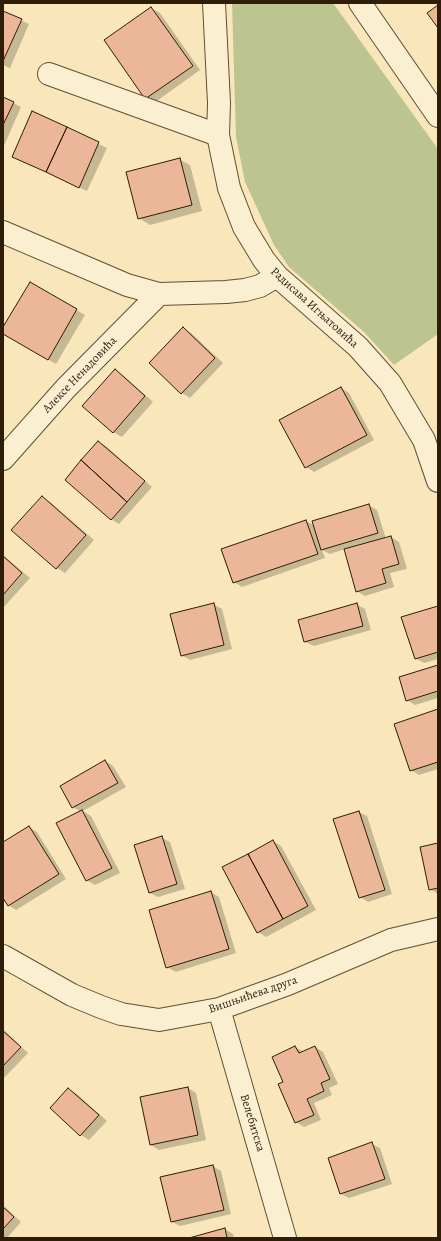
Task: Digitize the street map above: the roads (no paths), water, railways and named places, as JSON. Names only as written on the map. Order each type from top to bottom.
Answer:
[{"type":"street","name":"Радисава Игњатовића","points":[[214,3],[219,103],[218,135],[230,188],[244,227],[264,260],[276,276],[358,347],[390,383],[424,440],[438,481]]},
{"type":"street","points":[[360,3],[438,116]]},
{"type":"street","points":[[49,74],[218,135]]},
{"type":"street","points":[[3,232],[127,285],[159,294],[245,290],[260,286],[276,276]]},
{"type":"street","name":"Алексе Ненадовића","points":[[3,459],[66,388],[159,294]]},
{"type":"street","name":"Вишњићева друга","points":[[3,956],[72,994],[121,1014],[159,1020],[219,1009],[288,984],[391,940],[438,929]]},
{"type":"street","name":"Велебитска","points":[[219,1009],[285,1238]]}]
